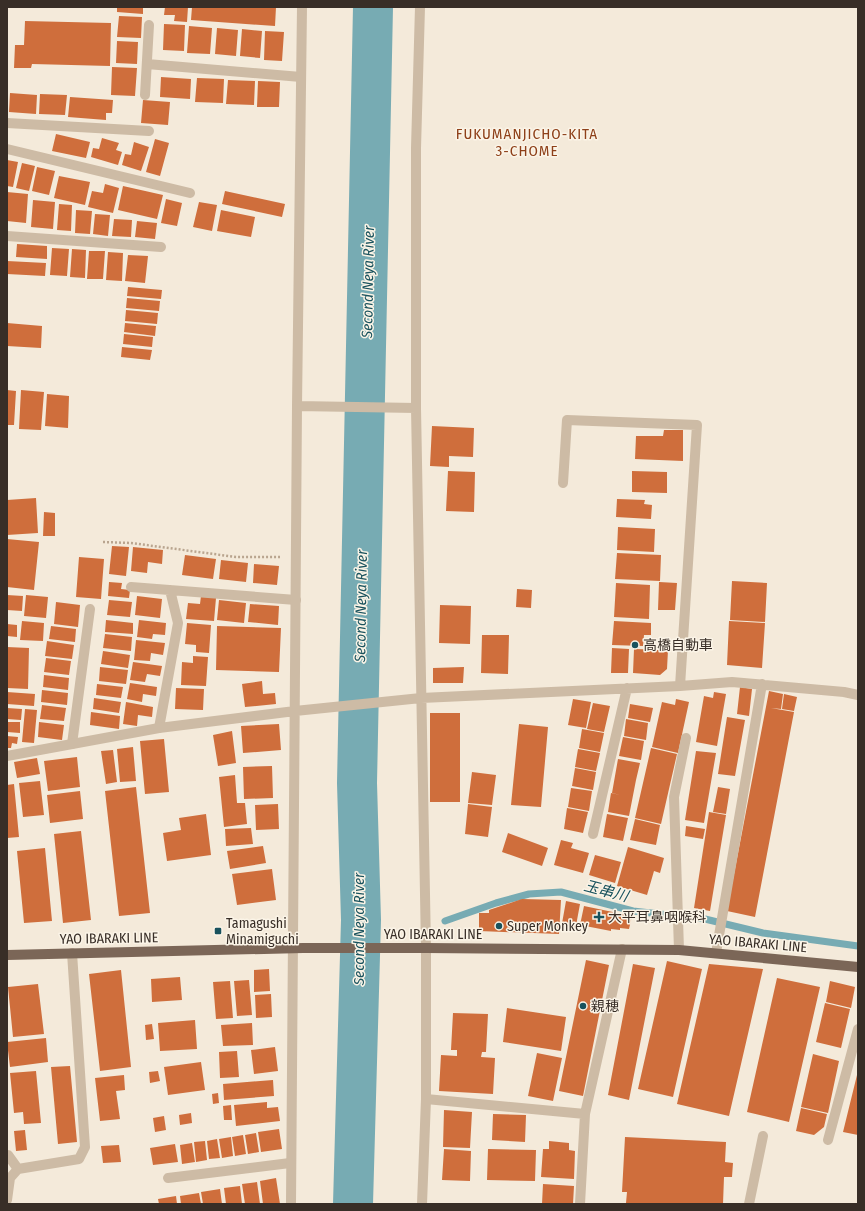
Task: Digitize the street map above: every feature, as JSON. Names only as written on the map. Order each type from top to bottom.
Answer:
[{"type":"main road","name":"YAO IBARAKI LINE","points":[[7,955],[292,948],[622,949],[679,950],[858,967]]},
{"type":"street","points":[[290,1204],[302,7]]},
{"type":"street","points":[[420,7],[416,148],[416,408],[421,698],[421,948],[426,1099],[422,1204]]},
{"type":"street","points":[[145,95],[150,26]]},
{"type":"street","points":[[148,64],[301,77]]},
{"type":"street","points":[[7,123],[149,131]]},
{"type":"street","points":[[7,149],[190,193]]},
{"type":"street","points":[[7,236],[161,247]]},
{"type":"street","points":[[297,406],[416,408]]},
{"type":"street","points":[[563,483],[567,420],[697,425],[680,686]]},
{"type":"street","points":[[131,587],[296,600]]},
{"type":"street","points":[[159,728],[178,623],[170,590]]},
{"type":"street","points":[[72,744],[90,609]]},
{"type":"street","points":[[7,756],[159,728],[295,711],[421,698],[680,686],[732,682],[844,692],[858,695]]},
{"type":"street","points":[[716,953],[762,684]]},
{"type":"street","points":[[593,834],[627,688]]},
{"type":"street","points":[[679,950],[674,797],[686,738]]},
{"type":"street","points":[[580,1204],[585,1114],[622,949]]},
{"type":"street","points":[[7,1200],[10,1178],[18,1169],[79,1159],[85,1147],[72,953]]},
{"type":"street","points":[[828,1140],[858,1029]]},
{"type":"street","points":[[426,1099],[585,1114]]},
{"type":"street","points":[[749,1204],[763,1136]]},
{"type":"street","points":[[7,1155],[18,1169]]},
{"type":"street","points":[[168,1178],[290,1163]]},
{"type":"path","points":[[103,542],[131,543],[236,556],[296,558]]},
{"type":"building","points":[[117,7],[143,7],[143,14],[117,12]]},
{"type":"building","points":[[165,7],[188,7],[187,22],[174,21],[175,15],[164,15]]},
{"type":"building","points":[[192,7],[276,7],[275,26],[191,20]]},
{"type":"building","points":[[119,16],[142,17],[141,38],[117,37]]},
{"type":"building","points":[[25,21],[111,23],[110,66],[32,64],[31,68],[14,68],[15,45],[24,45]]},
{"type":"building","points":[[164,24],[185,25],[184,51],[163,50]]},
{"type":"building","points":[[189,26],[212,28],[210,54],[187,53]]},
{"type":"building","points":[[217,28],[238,30],[236,56],[215,54]]},
{"type":"building","points":[[242,29],[262,31],[260,58],[240,56]]},
{"type":"building","points":[[265,31],[284,32],[282,61],[264,60]]},
{"type":"building","points":[[117,41],[138,42],[137,64],[116,63]]},
{"type":"building","points":[[112,67],[137,68],[135,96],[111,95]]},
{"type":"building","points":[[161,77],[191,79],[190,99],[160,97]]},
{"type":"building","points":[[197,78],[224,79],[223,103],[195,102]]},
{"type":"building","points":[[228,80],[255,81],[254,105],[226,104]]},
{"type":"building","points":[[258,81],[280,82],[279,107],[257,107]]},
{"type":"building","points":[[10,93],[37,95],[36,114],[9,112]]},
{"type":"building","points":[[40,94],[67,95],[65,115],[39,114]]},
{"type":"building","points":[[70,97],[113,100],[112,113],[106,113],[106,120],[68,117]]},
{"type":"building","points":[[143,100],[170,102],[168,125],[141,123]]},
{"type":"building","points":[[56,134],[90,142],[86,158],[52,151]]},
{"type":"building","points":[[102,138],[119,143],[116,150],[122,152],[118,165],[91,157],[93,148],[99,149]]},
{"type":"building","points":[[155,139],[169,143],[160,176],[146,172]]},
{"type":"building","points":[[134,142],[149,147],[141,171],[122,165],[125,154],[131,155]]},
{"type":"building","points":[[7,160],[18,162],[13,187],[7,186]]},
{"type":"building","points":[[22,163],[35,166],[29,191],[16,188]]},
{"type":"building","points":[[37,167],[55,171],[49,195],[32,191]]},
{"type":"building","points":[[59,176],[90,182],[85,205],[54,198]]},
{"type":"building","points":[[105,184],[119,188],[113,213],[88,207],[92,191],[103,193]]},
{"type":"building","points":[[123,186],[163,195],[157,219],[118,210]]},
{"type":"building","points":[[225,191],[285,204],[282,217],[222,204]]},
{"type":"building","points":[[7,192],[28,194],[26,223],[7,221]]},
{"type":"building","points":[[166,199],[182,203],[177,226],[161,223]]},
{"type":"building","points":[[33,200],[55,202],[53,229],[31,227]]},
{"type":"building","points":[[199,202],[217,205],[212,231],[193,227]]},
{"type":"building","points":[[59,204],[72,205],[71,231],[57,230]]},
{"type":"building","points":[[76,210],[92,211],[90,234],[75,233]]},
{"type":"building","points":[[221,210],[255,217],[251,237],[217,231]]},
{"type":"building","points":[[95,214],[110,215],[108,236],[93,234]]},
{"type":"building","points":[[114,219],[132,220],[131,237],[112,236]]},
{"type":"building","points":[[137,221],[157,223],[155,239],[135,237]]},
{"type":"building","points":[[17,244],[47,246],[47,259],[16,257]]},
{"type":"building","points":[[52,248],[69,249],[67,276],[50,275]]},
{"type":"building","points":[[72,249],[86,250],[85,278],[70,277]]},
{"type":"building","points":[[89,251],[105,251],[103,279],[87,279]]},
{"type":"building","points":[[108,252],[123,253],[122,281],[106,280]]},
{"type":"building","points":[[128,255],[148,256],[145,283],[125,281]]},
{"type":"building","points":[[7,261],[46,263],[45,276],[7,274]]},
{"type":"building","points":[[128,287],[162,290],[161,299],[127,296]]},
{"type":"building","points":[[127,298],[160,301],[159,311],[126,308]]},
{"type":"building","points":[[126,310],[158,313],[157,324],[125,321]]},
{"type":"building","points":[[7,323],[42,326],[41,348],[7,346]]},
{"type":"building","points":[[125,323],[156,326],[155,336],[124,332]]},
{"type":"building","points":[[124,334],[153,337],[152,347],[123,344]]},
{"type":"building","points":[[122,347],[152,350],[150,360],[121,357]]},
{"type":"building","points":[[7,390],[16,391],[14,425],[7,425]]},
{"type":"building","points":[[21,390],[44,392],[41,430],[19,429]]},
{"type":"building","points":[[47,394],[69,396],[68,428],[45,426]]},
{"type":"building","points":[[432,426],[474,428],[473,457],[449,456],[449,467],[430,466]]},
{"type":"building","points":[[664,430],[683,430],[683,461],[635,459],[636,436],[663,436]]},
{"type":"building","points":[[448,471],[475,472],[474,512],[446,511]]},
{"type":"building","points":[[632,471],[667,472],[667,493],[632,492]]},
{"type":"building","points":[[36,498],[38,533],[7,535],[7,500]]},
{"type":"building","points":[[617,499],[645,500],[644,504],[652,505],[651,519],[616,517]]},
{"type":"building","points":[[44,512],[55,513],[55,536],[43,536]]},
{"type":"building","points":[[618,527],[655,529],[654,552],[617,550]]},
{"type":"building","points":[[7,539],[39,542],[34,590],[7,587]]},
{"type":"building","points":[[112,546],[129,547],[126,576],[109,574]]},
{"type":"building","points":[[133,547],[163,550],[162,564],[148,562],[147,573],[131,571]]},
{"type":"building","points":[[617,553],[661,555],[660,581],[615,579]]},
{"type":"building","points":[[185,555],[216,559],[213,579],[182,575]]},
{"type":"building","points":[[79,557],[104,559],[101,599],[76,597]]},
{"type":"building","points":[[221,560],[248,563],[246,582],[219,579]]},
{"type":"building","points":[[254,564],[279,566],[277,585],[253,583]]},
{"type":"building","points":[[732,581],[767,583],[765,622],[730,620]]},
{"type":"building","points":[[109,582],[122,583],[121,589],[130,590],[129,598],[108,596]]},
{"type":"building","points":[[659,582],[677,583],[675,610],[658,610]]},
{"type":"building","points":[[616,583],[650,585],[649,619],[614,617]]},
{"type":"building","points":[[517,589],[532,590],[531,608],[516,607]]},
{"type":"building","points":[[7,595],[23,596],[22,611],[7,610]]},
{"type":"building","points":[[26,595],[48,597],[46,618],[24,616]]},
{"type":"building","points":[[137,596],[162,599],[160,618],[135,615]]},
{"type":"building","points":[[201,596],[216,598],[214,621],[186,619],[188,603],[200,604]]},
{"type":"building","points":[[109,600],[132,602],[130,617],[107,615]]},
{"type":"building","points":[[219,600],[246,603],[244,623],[217,620]]},
{"type":"building","points":[[56,602],[80,605],[78,627],[54,624]]},
{"type":"building","points":[[250,604],[279,606],[278,625],[248,622]]},
{"type":"building","points":[[440,605],[471,606],[470,644],[439,643]]},
{"type":"building","points":[[106,620],[133,623],[133,634],[105,632]]},
{"type":"building","points":[[139,620],[166,623],[165,635],[153,634],[152,639],[137,637]]},
{"type":"building","points":[[22,621],[44,623],[43,641],[20,640]]},
{"type":"building","points":[[614,621],[651,623],[651,635],[644,635],[643,646],[612,645]]},
{"type":"building","points":[[729,621],[765,623],[762,668],[727,665]]},
{"type":"building","points":[[187,623],[211,625],[209,653],[196,652],[196,645],[185,644]]},
{"type":"building","points":[[7,624],[17,625],[17,637],[7,636]]},
{"type":"building","points":[[51,626],[76,629],[75,642],[49,639]]},
{"type":"building","points":[[217,626],[281,628],[279,672],[216,670]]},
{"type":"building","points":[[105,634],[132,637],[131,651],[103,648]]},
{"type":"building","points":[[482,635],[509,635],[508,674],[481,673]]},
{"type":"building","points":[[136,640],[165,643],[163,655],[151,653],[150,661],[134,660]]},
{"type":"building","points":[[47,641],[74,645],[72,659],[45,656]]},
{"type":"building","points":[[7,647],[29,648],[28,689],[7,688]]},
{"type":"building","points":[[612,648],[629,649],[628,673],[611,673]]},
{"type":"building","points":[[634,649],[668,650],[667,669],[660,675],[633,673]]},
{"type":"building","points":[[103,651],[130,655],[128,668],[101,664]]},
{"type":"building","points":[[193,656],[208,657],[206,686],[181,685],[182,662],[193,663]]},
{"type":"building","points":[[46,658],[71,661],[69,675],[44,672]]},
{"type":"building","points":[[133,662],[162,666],[160,676],[147,674],[145,682],[130,680]]},
{"type":"building","points":[[100,667],[128,670],[126,684],[99,681]]},
{"type":"building","points":[[464,667],[463,683],[433,683],[433,668]]},
{"type":"building","points":[[44,675],[69,678],[68,690],[43,687]]},
{"type":"building","points":[[262,681],[263,694],[275,693],[276,704],[245,707],[242,684]]},
{"type":"building","points":[[130,683],[157,687],[156,696],[143,694],[142,702],[127,699]]},
{"type":"building","points":[[97,684],[123,687],[121,698],[96,695]]},
{"type":"building","points":[[740,687],[752,689],[749,716],[737,714]]},
{"type":"building","points":[[176,688],[204,689],[203,710],[175,709]]},
{"type":"building","points":[[42,690],[68,693],[67,705],[41,702]]},
{"type":"building","points":[[769,691],[783,694],[781,709],[771,708],[794,712],[755,917],[727,911]]},
{"type":"building","points":[[7,692],[35,694],[34,706],[7,704]]},
{"type":"building","points":[[714,692],[726,694],[717,746],[696,742],[704,696],[713,698]]},
{"type":"building","points":[[784,694],[797,697],[794,711],[782,709]]},
{"type":"building","points":[[94,698],[121,702],[119,713],[93,709]]},
{"type":"building","points":[[573,699],[591,702],[586,728],[568,725]]},
{"type":"building","points":[[676,699],[689,702],[678,753],[652,747],[662,702],[675,705]]},
{"type":"building","points":[[126,702],[153,707],[152,717],[138,715],[137,726],[123,724]]},
{"type":"building","points":[[593,703],[610,706],[604,732],[587,729]]},
{"type":"building","points":[[630,704],[653,708],[650,722],[628,718]]},
{"type":"building","points":[[42,705],[66,708],[64,721],[40,719]]},
{"type":"building","points":[[7,708],[22,709],[21,720],[7,719]]},
{"type":"building","points":[[25,709],[37,710],[34,743],[22,742]]},
{"type":"building","points":[[91,712],[120,716],[119,729],[90,725]]},
{"type":"building","points":[[430,713],[460,713],[460,802],[430,802]]},
{"type":"building","points":[[727,717],[745,720],[735,776],[718,774]]},
{"type":"building","points":[[626,719],[648,723],[646,740],[624,736]]},
{"type":"building","points":[[7,722],[20,722],[20,733],[7,732]]},
{"type":"building","points":[[39,722],[64,725],[62,740],[38,737]]},
{"type":"building","points":[[279,724],[281,750],[243,753],[241,726]]},
{"type":"building","points":[[519,724],[548,727],[541,807],[511,805]]},
{"type":"building","points":[[582,729],[604,733],[600,752],[579,748]]},
{"type":"building","points":[[232,731],[236,763],[218,766],[213,735]]},
{"type":"building","points":[[7,736],[18,737],[17,744],[12,743],[11,748],[7,748]]},
{"type":"building","points":[[623,737],[644,741],[641,760],[619,756]]},
{"type":"building","points":[[164,739],[169,792],[145,794],[140,741]]},
{"type":"building","points":[[133,747],[136,781],[120,782],[117,749]]},
{"type":"building","points":[[651,748],[677,754],[661,824],[635,818]]},
{"type":"building","points":[[578,749],[600,753],[596,771],[575,767]]},
{"type":"building","points":[[113,750],[117,782],[106,784],[101,751]]},
{"type":"building","points":[[696,751],[716,753],[704,823],[685,820]]},
{"type":"building","points":[[77,757],[80,787],[48,791],[44,761]]},
{"type":"building","points":[[37,758],[40,774],[17,778],[14,762]]},
{"type":"building","points":[[618,759],[640,763],[636,780],[615,776]]},
{"type":"building","points":[[272,766],[273,798],[244,799],[243,767]]},
{"type":"building","points":[[575,768],[596,772],[593,790],[572,786]]},
{"type":"building","points":[[472,772],[496,775],[492,805],[468,803]]},
{"type":"building","points":[[235,775],[237,803],[245,803],[247,824],[224,827],[219,777]]},
{"type":"building","points":[[615,776],[636,780],[629,816],[608,812],[611,793],[620,795],[612,793]]},
{"type":"building","points":[[40,781],[44,815],[23,817],[19,783]]},
{"type":"building","points":[[14,784],[19,837],[7,838],[7,785]]},
{"type":"building","points":[[136,787],[150,913],[119,916],[105,791]]},
{"type":"building","points":[[718,787],[730,789],[726,814],[713,812]]},
{"type":"building","points":[[571,788],[592,791],[589,811],[568,807]]},
{"type":"building","points":[[80,791],[83,819],[50,823],[47,795]]},
{"type":"building","points":[[278,804],[279,829],[256,830],[255,805]]},
{"type":"building","points":[[468,804],[492,807],[488,837],[465,834]]},
{"type":"building","points":[[567,808],[588,812],[583,833],[564,829]]},
{"type":"building","points":[[709,812],[726,815],[710,911],[694,908]]},
{"type":"building","points":[[206,814],[211,855],[167,861],[163,833],[181,830],[179,818]]},
{"type":"building","points":[[607,814],[628,818],[623,841],[603,837]]},
{"type":"building","points":[[635,819],[660,825],[656,845],[630,840]]},
{"type":"building","points":[[686,826],[705,829],[703,839],[685,836]]},
{"type":"building","points":[[251,828],[253,844],[226,846],[225,829]]},
{"type":"building","points":[[81,831],[91,920],[63,923],[54,834]]},
{"type":"building","points":[[508,833],[548,848],[542,866],[502,852]]},
{"type":"building","points":[[561,840],[573,843],[571,848],[589,853],[583,873],[554,865]]},
{"type":"building","points":[[263,846],[266,863],[230,869],[227,851]]},
{"type":"building","points":[[628,847],[664,858],[660,873],[654,871],[647,895],[617,886]]},
{"type":"building","points":[[45,848],[52,921],[24,923],[17,851]]},
{"type":"building","points":[[595,855],[621,862],[615,883],[589,875]]},
{"type":"building","points":[[272,869],[276,900],[237,905],[232,874]]},
{"type":"building","points":[[522,899],[561,900],[559,934],[479,931],[479,913],[489,913],[489,910]]},
{"type":"building","points":[[566,901],[580,904],[575,931],[561,929]]},
{"type":"building","points":[[584,906],[632,916],[629,929],[611,929],[611,931],[580,925]]},
{"type":"building","points":[[586,960],[609,965],[583,1096],[559,1091]]},
{"type":"building","points":[[667,961],[702,969],[673,1097],[638,1089]]},
{"type":"building","points":[[633,964],[655,968],[629,1100],[608,1095]]},
{"type":"building","points":[[709,964],[763,969],[729,1116],[677,1104]]},
{"type":"building","points":[[269,969],[270,991],[254,992],[254,970]]},
{"type":"building","points":[[121,970],[131,1067],[100,1071],[89,974]]},
{"type":"building","points":[[180,977],[182,1000],[152,1002],[151,979]]},
{"type":"building","points":[[777,978],[820,987],[789,1122],[747,1112]]},
{"type":"building","points":[[249,980],[252,1015],[237,1016],[234,981]]},
{"type":"building","points":[[230,981],[233,1018],[216,1019],[213,982]]},
{"type":"building","points":[[830,981],[855,987],[851,1008],[826,1002]]},
{"type":"building","points":[[38,984],[44,1034],[13,1037],[8,987]]},
{"type":"building","points":[[271,994],[272,1017],[256,1018],[255,995]]},
{"type":"building","points":[[825,1003],[850,1009],[841,1048],[816,1042]]},
{"type":"building","points":[[507,1008],[566,1017],[561,1051],[503,1042]]},
{"type":"building","points":[[453,1013],[488,1014],[486,1052],[482,1052],[481,1057],[495,1058],[493,1094],[439,1091],[441,1055],[457,1056],[457,1050],[451,1050]]},
{"type":"building","points":[[195,1020],[197,1049],[160,1051],[158,1023]]},
{"type":"building","points":[[252,1023],[253,1045],[223,1046],[221,1025]]},
{"type":"building","points":[[152,1024],[154,1039],[146,1040],[145,1025]]},
{"type":"building","points":[[46,1038],[48,1062],[10,1067],[7,1042]]},
{"type":"building","points":[[275,1047],[278,1071],[254,1074],[251,1050]]},
{"type":"building","points":[[237,1051],[239,1077],[220,1078],[219,1052]]},
{"type":"building","points":[[537,1053],[562,1058],[553,1101],[528,1096]]},
{"type":"building","points":[[813,1054],[839,1061],[828,1113],[801,1107]]},
{"type":"building","points":[[201,1062],[205,1090],[168,1095],[164,1067]]},
{"type":"building","points":[[70,1066],[77,1142],[58,1144],[51,1067]]},
{"type":"building","points":[[36,1071],[41,1123],[24,1124],[23,1112],[14,1113],[10,1073]]},
{"type":"building","points":[[158,1071],[160,1081],[150,1083],[149,1072]]},
{"type":"building","points":[[124,1075],[125,1090],[116,1091],[120,1119],[100,1121],[95,1078]]},
{"type":"building","points":[[858,1075],[858,1135],[843,1132]]},
{"type":"building","points":[[273,1080],[274,1096],[224,1100],[223,1084]]},
{"type":"building","points":[[218,1093],[219,1103],[213,1104],[212,1094]]},
{"type":"building","points":[[267,1102],[267,1108],[278,1107],[280,1121],[236,1126],[234,1105]]},
{"type":"building","points":[[231,1105],[232,1120],[224,1120],[223,1106]]},
{"type":"building","points":[[801,1108],[827,1114],[824,1127],[814,1135],[796,1131]]},
{"type":"building","points":[[444,1110],[472,1112],[470,1148],[443,1147]]},
{"type":"building","points":[[191,1113],[192,1123],[180,1125],[179,1115]]},
{"type":"building","points":[[493,1114],[526,1115],[525,1142],[492,1140]]},
{"type":"building","points":[[164,1116],[166,1130],[155,1132],[153,1118]]},
{"type":"building","points":[[279,1129],[282,1149],[261,1152],[258,1132]]},
{"type":"building","points":[[25,1130],[27,1150],[16,1151],[14,1131]]},
{"type":"building","points":[[256,1133],[259,1152],[248,1154],[245,1135]]},
{"type":"building","points":[[243,1135],[246,1154],[235,1156],[232,1137]]},
{"type":"building","points":[[231,1137],[233,1156],[222,1158],[219,1139]]},
{"type":"building","points":[[625,1137],[726,1142],[725,1162],[733,1163],[732,1177],[724,1177],[723,1204],[626,1203],[627,1192],[622,1192]]},
{"type":"building","points":[[217,1139],[220,1158],[209,1159],[207,1141]]},
{"type":"building","points":[[205,1141],[207,1160],[196,1162],[194,1142]]},
{"type":"building","points":[[549,1141],[569,1143],[569,1150],[575,1151],[574,1179],[541,1177],[543,1149],[549,1149]]},
{"type":"building","points":[[192,1143],[195,1162],[182,1164],[180,1145]]},
{"type":"building","points":[[175,1144],[178,1162],[153,1165],[150,1148]]},
{"type":"building","points":[[119,1145],[121,1162],[103,1163],[101,1146]]},
{"type":"building","points":[[444,1149],[471,1151],[470,1181],[442,1180]]},
{"type":"building","points":[[488,1149],[536,1150],[535,1181],[487,1180]]},
{"type":"building","points":[[276,1178],[280,1204],[263,1204],[260,1181]]},
{"type":"building","points":[[257,1182],[260,1204],[245,1204],[242,1184]]},
{"type":"building","points":[[543,1184],[574,1186],[573,1204],[542,1204]]},
{"type":"building","points":[[240,1186],[242,1204],[226,1204],[224,1188]]},
{"type":"building","points":[[220,1189],[222,1204],[203,1204],[201,1192]]},
{"type":"building","points":[[199,1193],[201,1204],[181,1204],[180,1196]]},
{"type":"building","points":[[176,1196],[177,1204],[159,1204],[158,1199]]},
{"type":"waterway","name":"Second Neya River","points":[[353,1204],[361,920],[357,783],[373,7]]},
{"type":"waterway","name":"玉串川","points":[[445,921],[496,903],[529,894],[561,892],[633,911],[705,919],[763,933],[858,946]]},
{"type":"place","name":"高橋自動車","points":[[635,645]]},
{"type":"place","name":"大平耳鼻咽喉科","points":[[599,917]]},
{"type":"place","name":"Super Monkey","points":[[499,926]]},
{"type":"place","name":"Tamagushi Minamiguchi","points":[[218,931]]},
{"type":"place","name":"親穂","points":[[583,1006]]},
{"type":"district","name":"FUKUMANJICHO-KITA 3-CHOME","points":[[527,142]]}]
